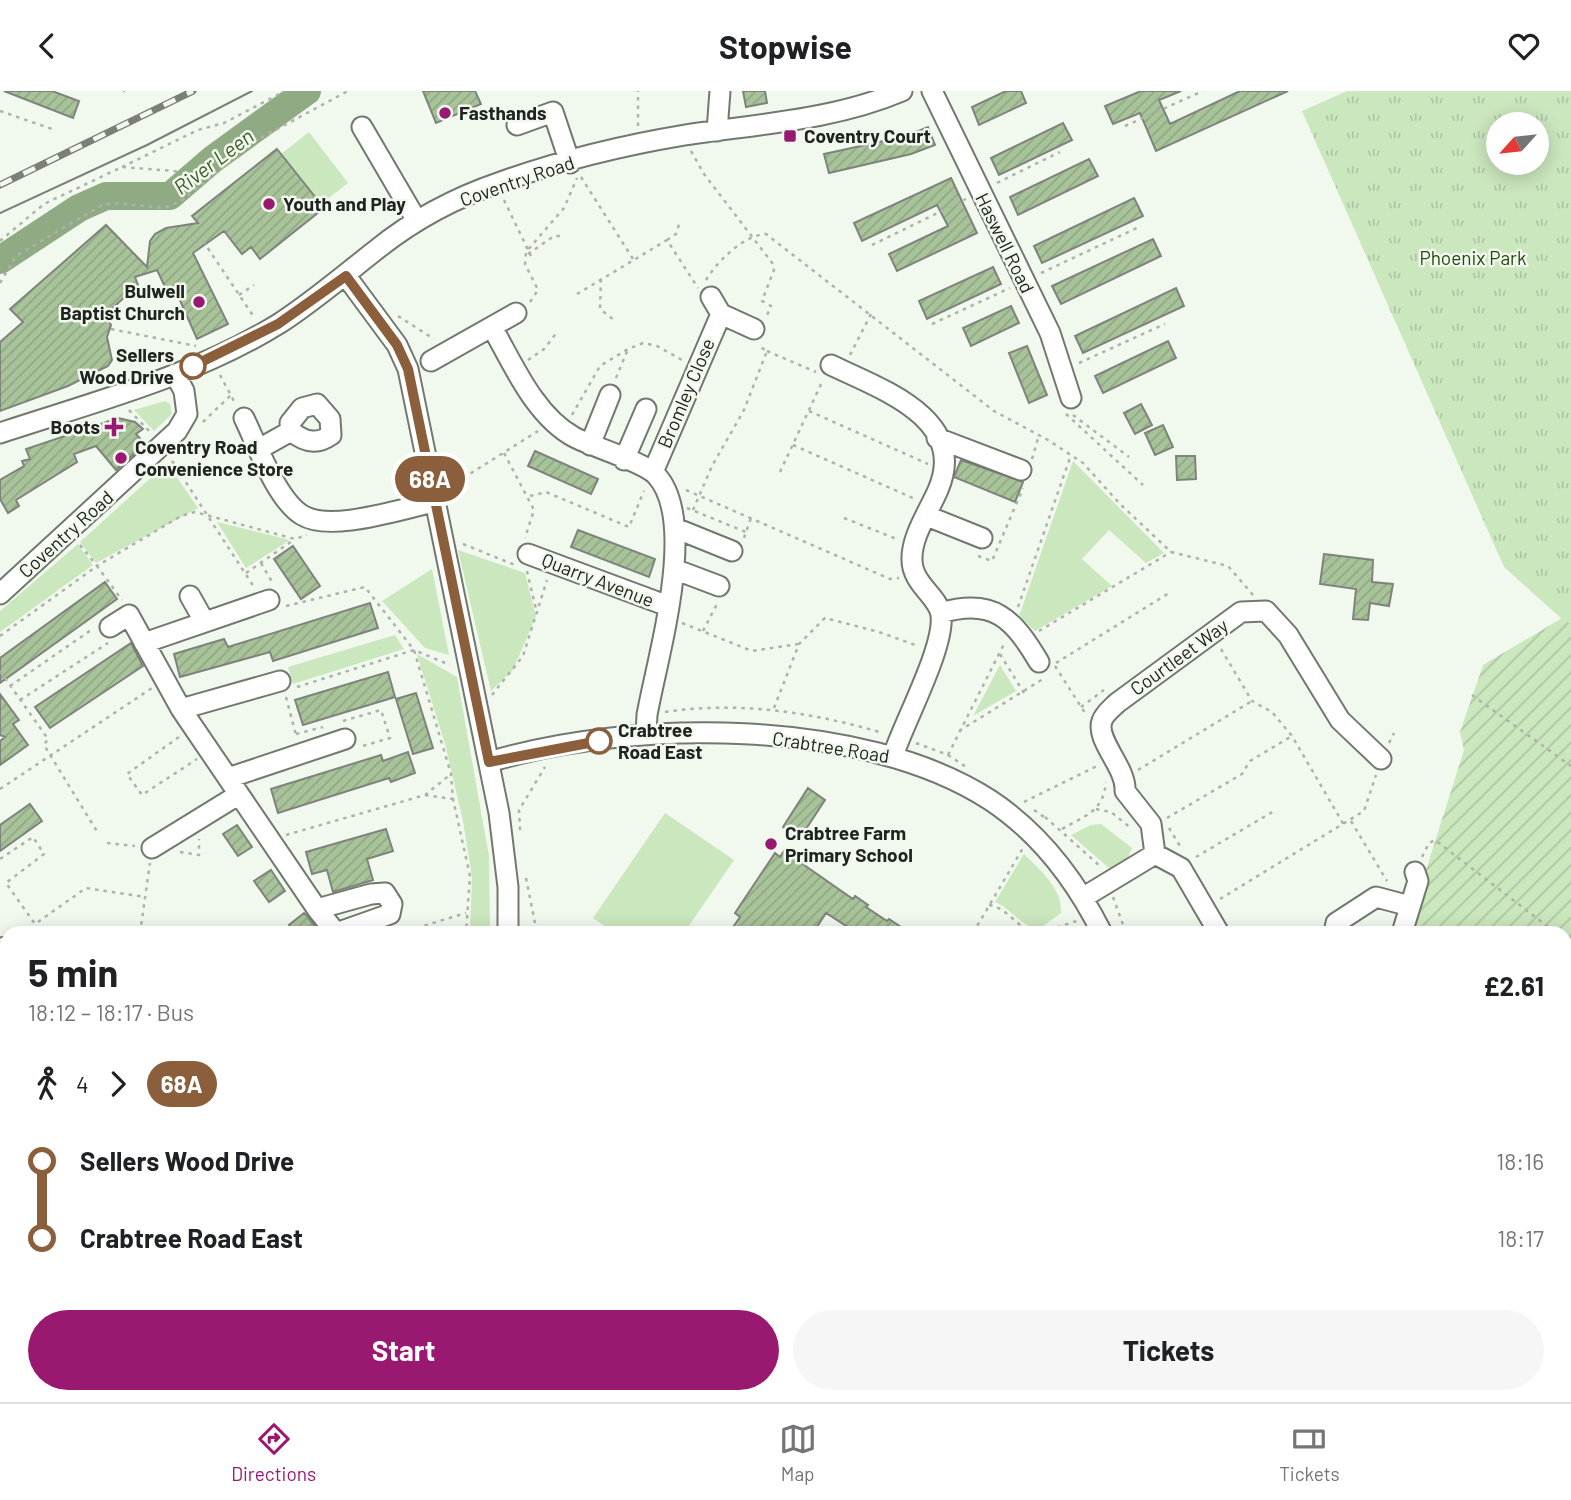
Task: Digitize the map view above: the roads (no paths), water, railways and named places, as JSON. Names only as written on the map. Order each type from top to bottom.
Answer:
[{"type":"street","points":[[718,131],[720,91]]},
{"type":"street","name":"Coventry Road","points":[[0,594],[177,431],[187,414],[184,391],[175,374],[264,332],[346,276],[377,249],[417,221],[500,182],[574,168],[638,146],[683,136],[828,114],[876,102],[902,91]]},
{"type":"street","name":"Haswell Road","points":[[932,91],[1050,333],[1071,398]]},
{"type":"street","points":[[517,125],[553,112],[574,168]]},
{"type":"street","points":[[362,127],[417,221]]},
{"type":"street","points":[[346,276],[397,345],[408,369],[466,664],[489,762],[508,887],[508,926]]},
{"type":"street","name":"Bromley Close","points":[[711,297],[721,314],[759,328]]},
{"type":"street","points":[[431,361],[516,313]]},
{"type":"street","name":"Bromley Close","points":[[656,477],[696,368],[721,314]]},
{"type":"street","points":[[492,327],[516,369],[558,426],[656,477]]},
{"type":"street","points":[[837,368],[895,395],[928,421],[944,454],[944,471],[913,546],[911,561],[915,577],[941,613],[940,637],[893,757]]},
{"type":"street","points":[[0,433],[175,374]]},
{"type":"street","points":[[590,445],[610,395]]},
{"type":"street","points":[[624,460],[646,409]]},
{"type":"street","points":[[244,418],[277,484],[301,515],[313,521],[339,522],[434,499]]},
{"type":"street","points":[[260,449],[290,431]]},
{"type":"street","points":[[937,438],[1026,472]]},
{"type":"street","name":"Quarry Avenue","points":[[646,735],[647,715],[674,569],[675,528],[669,502],[656,477]]},
{"type":"street","points":[[928,511],[975,545]]},
{"type":"street","points":[[675,528],[732,551]]},
{"type":"street","name":"Quarry Avenue","points":[[520,554],[553,563],[667,612]]},
{"type":"street","points":[[674,569],[719,586]]},
{"type":"street","points":[[190,596],[204,621]]},
{"type":"street","points":[[144,643],[271,596]]},
{"type":"street","points":[[941,613],[955,609],[988,610],[1013,621],[1043,669]]},
{"type":"street","name":"Courtleet Way","points":[[1153,839],[1125,791],[1126,777],[1105,755],[1102,719],[1117,703],[1241,612],[1266,611],[1289,635],[1340,720],[1381,759]]},
{"type":"street","points":[[102,627],[129,615],[181,709],[330,926]]},
{"type":"street","points":[[181,709],[282,686]]},
{"type":"street","name":"Crabtree Road","points":[[489,762],[559,747],[646,735],[706,733],[822,743],[893,757],[955,780],[992,802],[1030,832],[1084,897],[1098,925]]},
{"type":"street","points":[[152,848],[233,786],[301,754],[345,739]]},
{"type":"street","points":[[1084,897],[1107,883],[1153,839],[1181,868],[1215,926]]},
{"type":"street","points":[[1403,926],[1405,905],[1418,881],[1415,872]]},
{"type":"street","points":[[317,909],[371,894],[385,893],[392,904],[390,914],[356,926]]},
{"type":"street","points":[[1335,926],[1376,897],[1405,905]]},
{"type":"waterway","name":"River Leen","points":[[0,260],[79,208],[106,196],[170,196],[213,159],[307,91]]},
{"type":"tram line","points":[[0,213],[147,145],[252,91]]},
{"type":"railway","points":[[0,185],[193,91]]},
{"type":"place","name":"Fasthands","points":[[445,113]]},
{"type":"place","name":"Coventry Court","points":[[790,136]]},
{"type":"place","name":"Youth and Play","points":[[269,204]]},
{"type":"place","name":"Bulwell Baptist Church","points":[[199,302]]},
{"type":"place","name":"Sellers Wood Drive","points":[[193,366]]},
{"type":"place","name":"Boots","points":[[114,427]]},
{"type":"place","name":"Coventry Road Convenience Store","points":[[121,458]]},
{"type":"place","name":"Crabtree Road East","points":[[599,741]]},
{"type":"place","name":"Crabtree Farm Primary School","points":[[771,844]]},
{"type":"park label","name":"Phoenix Park","points":[[1473,258]]}]
